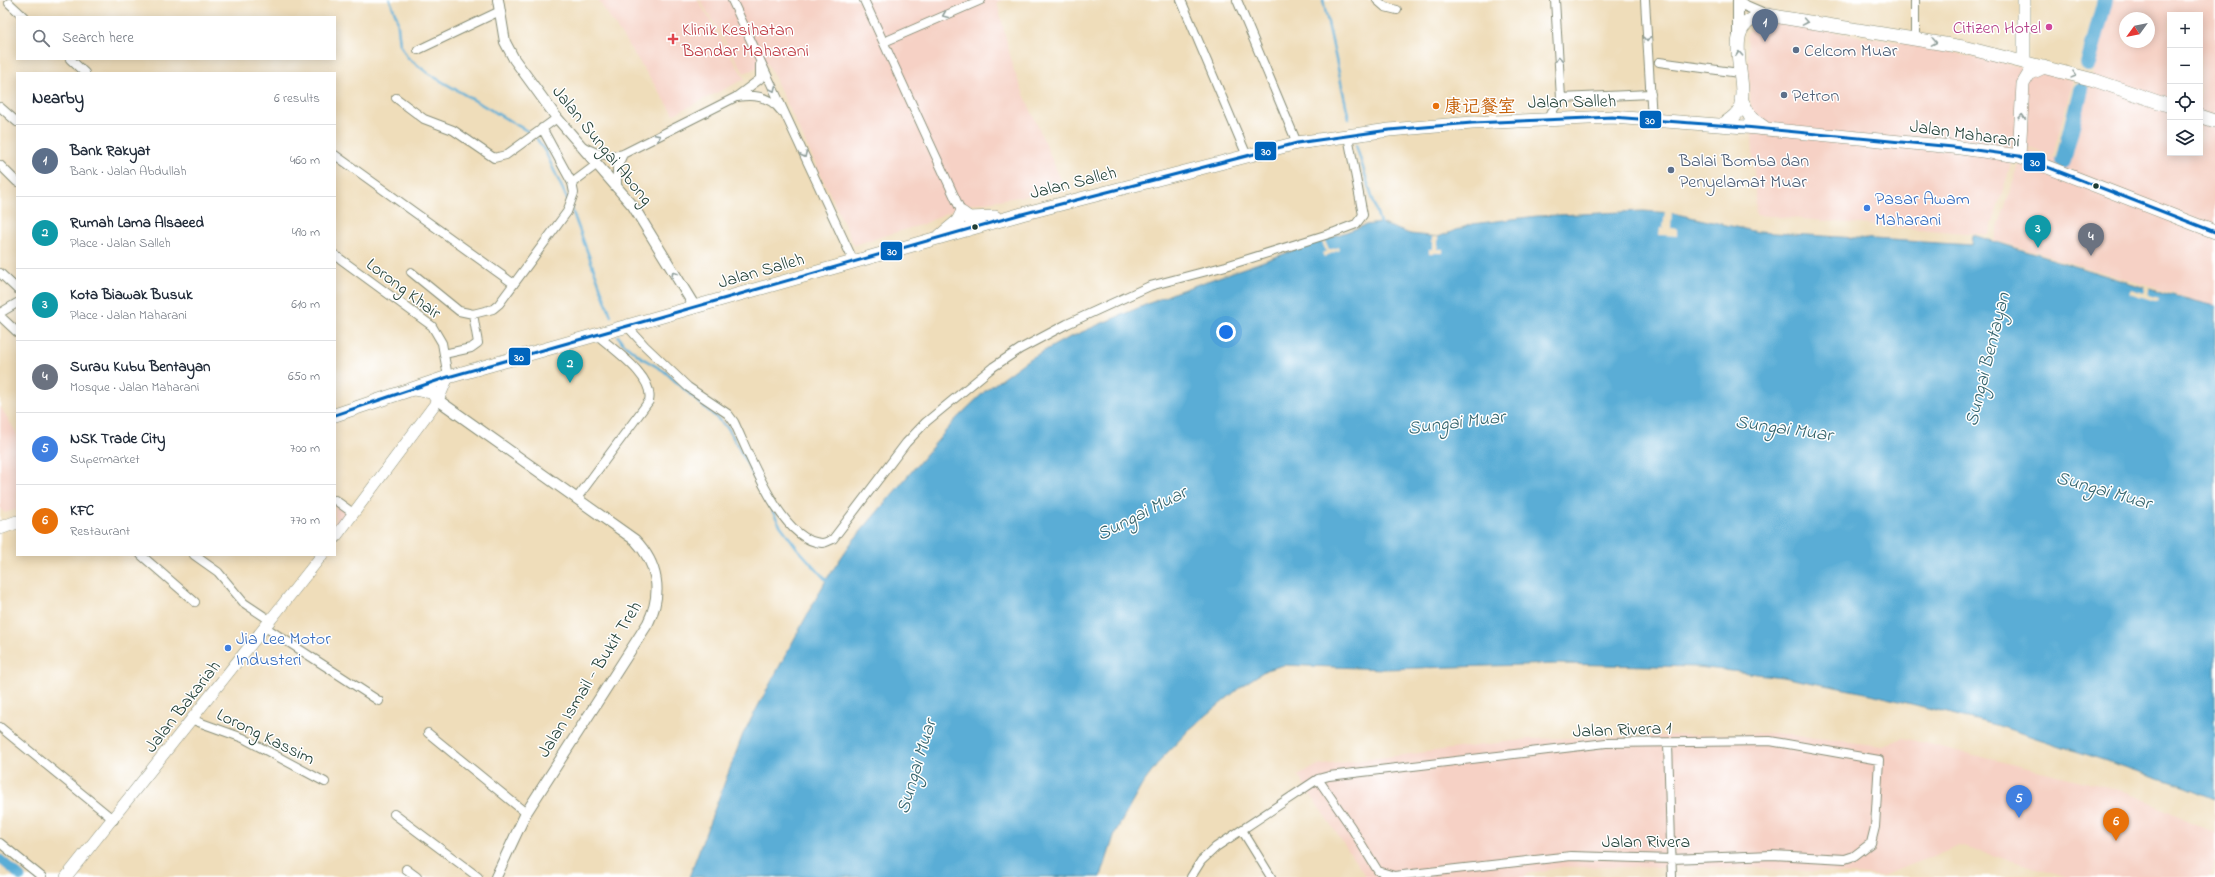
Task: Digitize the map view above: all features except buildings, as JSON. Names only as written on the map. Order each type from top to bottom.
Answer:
[{"type":"main road","points":[[2024,0],[2024,61]]},
{"type":"main road","points":[[1770,130],[1751,118],[1742,99],[1739,73],[1738,36],[1748,21],[1759,16],[1767,15],[1914,38],[2024,61],[2094,80],[2167,105]]},
{"type":"main road","points":[[2019,156],[2023,84],[2029,74],[2044,67]]},
{"type":"main road","points":[[1722,125],[1737,113],[1742,99]]},
{"type":"main road","name":"Jalan Salleh","points":[[412,389],[448,377],[597,334],[1014,217],[1297,143],[1389,130],[1548,119],[1612,117],[1722,125]]},
{"type":"main road","points":[[2203,117],[2215,121]]},
{"type":"main road","name":"Jalan Maharani","points":[[1722,125],[1953,147],[2019,156],[2215,232]]},
{"type":"main road","points":[[935,240],[957,222],[962,213],[969,218],[1014,217]]},
{"type":"main road","points":[[336,537],[438,400],[448,377]]},
{"type":"main road","points":[[336,414],[412,389],[432,392],[438,400]]},
{"type":"main road","points":[[0,528],[16,522]]},
{"type":"main road","name":"Jalan Bakariah","points":[[66,877],[114,820],[321,556]]},
{"type":"street","name":"Jalan Sungai Abong","points":[[498,0],[505,42],[514,59],[557,118],[641,217],[695,307]]},
{"type":"street","points":[[864,0],[962,213]]},
{"type":"street","points":[[884,42],[981,0]]},
{"type":"street","points":[[1181,0],[1247,156]]},
{"type":"street","points":[[1237,0],[1297,143]]},
{"type":"street","points":[[1377,0],[1385,7],[1397,10]]},
{"type":"street","points":[[1548,119],[1561,98],[1555,0]]},
{"type":"street","points":[[1645,0],[1652,120]]},
{"type":"street","points":[[1738,0],[1746,6],[1767,15]]},
{"type":"street","points":[[1738,0],[1738,36]]},
{"type":"street","points":[[1914,38],[1915,0]]},
{"type":"street","points":[[734,1],[787,120],[854,262]]},
{"type":"street","points":[[9,3],[23,16]]},
{"type":"street","points":[[418,50],[500,11]]},
{"type":"street","points":[[736,97],[760,79],[760,59]]},
{"type":"street","points":[[71,60],[84,72]]},
{"type":"street","points":[[1659,62],[1739,73]]},
{"type":"street","points":[[1561,98],[1651,94]]},
{"type":"street","points":[[736,97],[752,95],[761,97],[778,108],[787,120]]},
{"type":"street","name":"Jalan Sungai Abong","points":[[624,154],[736,97]]},
{"type":"street","points":[[396,98],[424,120],[453,130],[494,158],[506,154],[557,118]]},
{"type":"street","points":[[0,107],[16,121]]},
{"type":"street","points":[[411,272],[459,311],[473,314],[496,307],[567,212],[572,200],[572,182],[542,128]]},
{"type":"street","points":[[627,326],[645,346],[688,387],[728,414],[734,422],[774,504],[794,530],[806,538],[823,543],[833,539],[906,443],[926,422],[993,367],[1020,349],[1074,321],[1150,286],[1233,264],[1335,232],[1359,222],[1363,215],[1348,136]]},
{"type":"street","points":[[578,143],[597,154],[608,156],[624,154]]},
{"type":"street","points":[[617,189],[615,174],[624,154]]},
{"type":"street","points":[[336,156],[514,284]]},
{"type":"street","points":[[0,165],[16,181]]},
{"type":"street","points":[[572,182],[596,165]]},
{"type":"street","name":"Lorong Khair","points":[[336,257],[432,326],[438,334],[444,354],[448,377]]},
{"type":"street","points":[[0,273],[16,288]]},
{"type":"street","points":[[16,304],[0,315],[16,331]]},
{"type":"street","points":[[444,354],[471,348],[478,343],[473,314]]},
{"type":"street","points":[[577,498],[649,401],[651,394],[643,376],[597,334]]},
{"type":"street","name":"Jalan Ismail - Bukit Treh","points":[[438,400],[635,540],[644,550],[654,570],[658,594],[648,623],[526,812],[496,877]]},
{"type":"street","points":[[336,501],[353,513]]},
{"type":"street","points":[[143,556],[195,602]]},
{"type":"street","points":[[195,556],[218,572],[244,603],[268,624],[379,701]]},
{"type":"street","name":"Lorong Kassim","points":[[193,720],[243,738],[325,782]]},
{"type":"street","points":[[0,727],[114,820]]},
{"type":"street","points":[[428,734],[526,812]]},
{"type":"street","name":"Jalan Rivera 1","points":[[1318,779],[1329,776],[1606,743],[1770,741],[1879,760],[1875,808]]},
{"type":"street","points":[[1668,743],[1672,877]]},
{"type":"street","points":[[1190,877],[1201,861],[1216,847],[1318,779]]},
{"type":"street","name":"Jalan Rivera","points":[[1318,779],[1352,827],[1378,871],[1394,876],[1571,856],[1672,859],[1772,855],[1845,859],[1854,856],[1871,843],[1875,827],[1875,808]]},
{"type":"street","points":[[394,814],[478,877]]},
{"type":"street","points":[[1242,830],[1271,877]]},
{"type":"street","points":[[0,843],[42,877]]},
{"type":"street","points":[[406,869],[417,877]]},
{"type":"shaded area","name":"Klinik Kesihatan Bandar Maharani","points":[[598,0],[698,0],[745,79],[674,114]]},
{"type":"shaded area","points":[[700,0],[1003,0],[997,2],[1014,71],[1065,190],[972,204],[944,214],[924,224],[854,245],[768,64],[744,73]]},
{"type":"shaded area","points":[[2111,0],[2215,0],[2215,306],[1994,240],[2024,149],[2071,162]]},
{"type":"shaded area","points":[[1759,22],[1779,23],[1939,49],[2027,68],[2073,80],[2053,156],[2013,143],[2010,167],[1989,235],[1756,215],[1747,33]]},
{"type":"shaded area","points":[[0,406],[16,432],[16,509],[5,513],[0,509]]},
{"type":"shaded area","points":[[336,506],[347,513],[336,528]]},
{"type":"shaded area","points":[[1773,733],[1883,746],[1903,738],[2127,792],[2215,833],[2215,856],[2210,877],[2069,877],[1960,846],[1882,876],[1767,868],[1563,867],[1530,873],[1524,877],[1366,877],[1298,776],[1316,766],[1529,739]]},
{"type":"water","name":"Sungai Muar","points":[[1643,211],[1672,213],[1758,232],[1972,245],[1973,235],[2156,291],[2215,306],[2215,799],[2183,786],[1996,725],[1871,694],[1782,677],[1698,667],[1558,664],[1384,669],[1284,665],[1266,670],[1243,685],[1190,729],[1163,757],[1142,785],[1115,833],[1101,877],[689,877],[743,734],[826,580],[851,543],[955,420],[985,391],[1026,361],[1062,341],[1176,292],[1366,225],[1380,223],[1410,234],[1438,237],[1472,224],[1537,216]]},
{"type":"pier","points":[[1665,210],[1672,211],[1671,228],[1677,229],[1677,236],[1659,235],[1660,228],[1663,228]]},
{"type":"pier","points":[[1432,237],[1438,237],[1438,249],[1443,249],[1443,253],[1429,253],[1429,249],[1432,249]]},
{"type":"pier","points":[[1324,239],[1329,250],[1338,247],[1339,250],[1324,257],[1322,253],[1326,251],[1321,240]]},
{"type":"pier","points":[[2146,286],[2150,287],[2148,295],[2159,298],[2158,302],[2129,293],[2131,289],[2144,293]]},
{"type":"waterway","points":[[390,0],[397,18],[400,44],[407,57],[429,74],[529,132]]},
{"type":"waterway","points":[[1323,0],[1349,119]]},
{"type":"waterway","name":"Sungai Bentayan","points":[[2088,64],[2105,0]]},
{"type":"waterway","name":"Sungai Bentayan","points":[[2063,161],[2081,90]]},
{"type":"waterway","points":[[537,139],[546,153],[569,203]]},
{"type":"waterway","points":[[1356,145],[1380,223]]},
{"type":"waterway","points":[[571,207],[611,316]]},
{"type":"waterway","points":[[618,336],[622,342],[642,358],[664,371],[728,428],[780,525],[797,548],[826,580]]},
{"type":"waterway","points":[[0,859],[21,877]]},
{"type":"transit line","name":"30","points":[[336,415],[448,377],[1022,214],[1297,143],[1389,130],[1472,123],[1612,117],[1745,127],[1953,147],[2019,156],[2215,232]]},
{"type":"place","name":"Citizen Hotel","points":[[2049,27]]},
{"type":"place","name":"Klinik Kesihatan Bandar Maharani","points":[[673,39]]},
{"type":"place","name":"Bank Rakyat","points":[[1765,42]]},
{"type":"place","name":"Celcom Muar","points":[[1796,50]]},
{"type":"place","name":"Petron","points":[[1784,95]]},
{"type":"place","name":"康记餐室","points":[[1436,106]]},
{"type":"place","name":"Balai Bomba dan Penyelamat Muar","points":[[1671,170]]},
{"type":"place","name":"Pasar Awam Maharani","points":[[1867,208]]},
{"type":"place","name":"Kota Biawak Busuk","points":[[2038,248]]},
{"type":"place","name":"Surau Kubu Bentayan","points":[[2091,256]]},
{"type":"place","name":"Rumah Lama Alsaeed","points":[[570,383]]},
{"type":"place","name":"Jia Lee Motor Industeri","points":[[228,648]]},
{"type":"place","name":"NSK Trade City","points":[[2019,818]]},
{"type":"place","name":"KFC","points":[[2116,841]]}]
